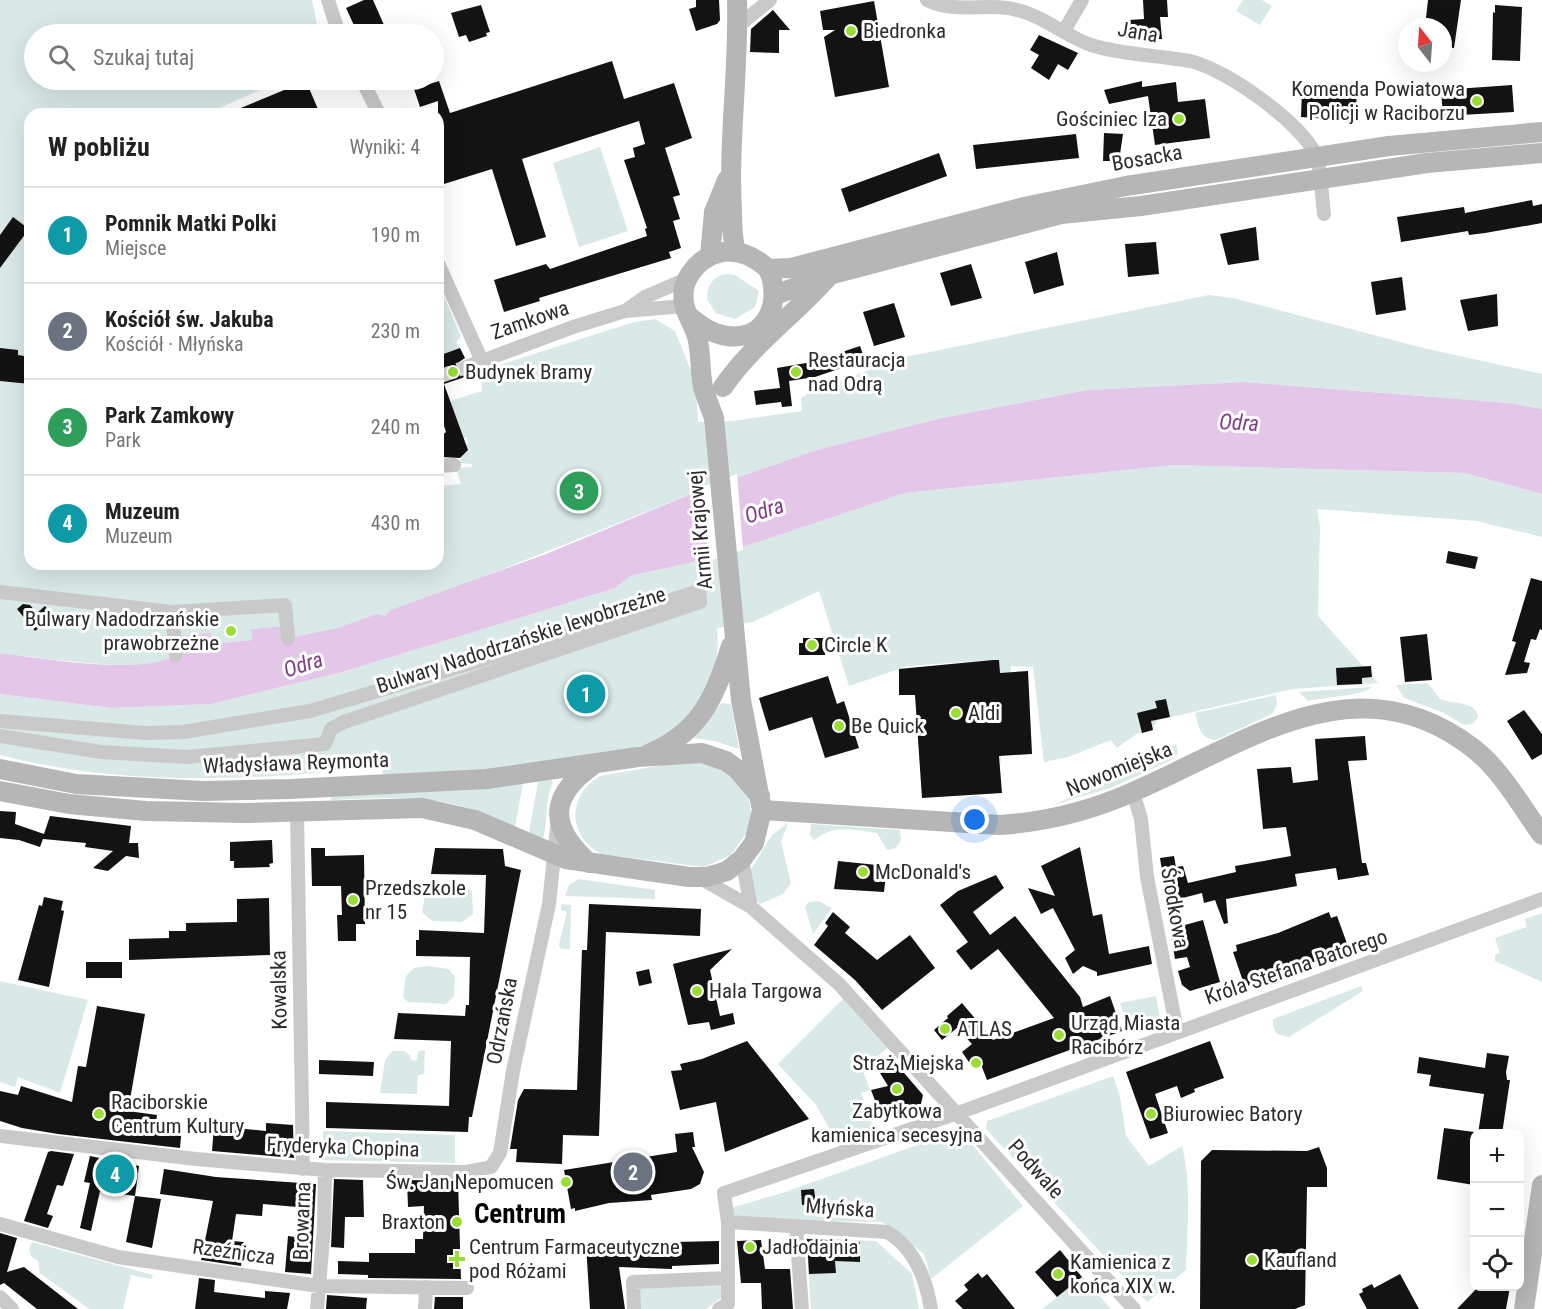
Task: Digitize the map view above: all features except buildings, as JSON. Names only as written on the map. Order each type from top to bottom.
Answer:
[{"type":"street","points":[[328,0],[336,24]]},
{"type":"street","points":[[736,252],[729,177],[738,26],[737,0]]},
{"type":"street","points":[[738,26],[770,0]]},
{"type":"street","name":"Jana","points":[[927,0],[953,8],[988,5],[1022,11],[1089,44],[1136,55],[1192,62],[1228,76],[1272,108],[1304,140],[1316,156]]},
{"type":"street","points":[[1064,31],[1082,0]]},
{"type":"street","points":[[367,90],[377,108]]},
{"type":"street","name":"Bosacka","points":[[768,269],[791,268],[1081,194],[1316,156],[1436,140],[1542,132]]},
{"type":"street","name":"Bosacka","points":[[775,295],[829,275],[1061,214],[1140,206],[1427,163],[1542,153]]},
{"type":"street","points":[[1316,156],[1324,214]]},
{"type":"street","points":[[710,256],[714,212],[729,177]]},
{"type":"street","points":[[736,252],[756,259],[768,269],[775,295],[768,315],[763,323],[739,336],[712,332],[687,311],[687,279],[697,265],[710,256],[736,252]]},
{"type":"street","points":[[723,387],[750,352],[807,300],[829,275]]},
{"type":"street","name":"Zamkowa","points":[[444,276],[481,359],[625,311],[645,297],[687,279]]},
{"type":"street","name":"Zamkowa","points":[[625,311],[687,311]]},
{"type":"street","name":"Armii Krajowej","points":[[687,311],[696,331],[703,385],[714,418],[743,716],[762,804]]},
{"type":"street","name":"Armii Krajowej","points":[[714,418],[723,387],[726,359],[739,336]]},
{"type":"street","points":[[466,366],[481,359]]},
{"type":"street","points":[[444,466],[454,465]]},
{"type":"street","name":"Bulwary Nadodrzańskie lewobrzeżne","points":[[0,720],[144,733],[183,732],[310,711],[519,649],[699,591],[700,602],[344,722],[331,729],[325,744],[187,757],[101,752],[0,736]]},
{"type":"street","points":[[0,592],[172,612],[285,605],[288,638]]},
{"type":"street","points":[[172,612],[176,655]]},
{"type":"street","name":"Armii Krajowej","points":[[638,757],[672,742],[700,717],[715,693],[733,630]]},
{"type":"street","name":"Nowomiejska","points":[[762,804],[999,825],[1034,823],[1078,813],[1133,792],[1263,732],[1332,710],[1362,707],[1395,711],[1428,721],[1474,750],[1490,764],[1542,834]]},
{"type":"street","points":[[0,791],[69,804],[146,812],[297,811],[381,807],[436,810],[475,820],[552,855],[589,863],[698,877],[727,871],[742,859],[756,838],[762,804],[737,769],[713,756],[694,753],[595,763],[569,783],[561,798],[559,813],[568,843],[589,863]]},
{"type":"street","name":"Władysława Reymonta","points":[[0,769],[76,784],[203,791],[466,781],[595,763]]},
{"type":"street","name":"Środkowa","points":[[1133,792],[1141,819],[1148,877],[1177,1031]]},
{"type":"street","name":"Kowalska","points":[[297,811],[303,1168]]},
{"type":"street","name":"Odrzańska","points":[[465,1172],[486,1170],[496,1163],[500,1153],[513,1071],[549,904],[552,855],[559,813]]},
{"type":"street","points":[[742,859],[751,907]]},
{"type":"street","name":"Podwale","points":[[698,877],[751,907],[839,984],[1134,1309]]},
{"type":"street","name":"Króla Stefana Batorego","points":[[728,1222],[724,1193],[957,1113],[1542,899]]},
{"type":"street","name":"Fryderyka Chopina","points":[[2,1136],[184,1158],[325,1170],[465,1172]]},
{"type":"street","name":"Browarna","points":[[317,1309],[324,1227],[325,1170]]},
{"type":"street","points":[[1524,1309],[1542,1185]]},
{"type":"street","points":[[719,1309],[728,1305],[728,1222]]},
{"type":"street","name":"Młyńska","points":[[728,1222],[880,1230],[906,1246],[917,1262],[931,1309]]},
{"type":"street","name":"Rzeźnicza","points":[[0,1224],[118,1257],[319,1286],[467,1288]]},
{"type":"street","points":[[796,1226],[802,1309]]},
{"type":"street","points":[[634,1309],[633,1282],[728,1278]]},
{"type":"street","points":[[426,1287],[426,1309]]},
{"type":"street","points":[[0,1297],[12,1309]]},
{"type":"shaded area","points":[[0,0],[312,0],[317,24],[24,24],[24,90],[260,90],[219,108],[24,108],[24,570],[444,570],[444,485],[461,484],[456,468],[472,467],[472,464],[459,463],[468,442],[466,437],[463,438],[450,401],[482,391],[481,371],[634,322],[655,319],[675,331],[696,383],[698,422],[733,421],[802,411],[801,398],[810,392],[905,357],[1209,295],[1233,298],[1423,348],[1542,374],[1542,409],[1509,403],[1245,382],[1087,390],[942,418],[816,450],[696,492],[385,616],[304,637],[285,639],[283,626],[251,629],[252,640],[212,644],[211,633],[176,656],[149,665],[83,663],[0,653]]},
{"type":"shaded area","points":[[1243,0],[1262,0],[1272,6],[1260,25],[1236,11]]},
{"type":"shaded area","points":[[600,147],[628,231],[579,247],[553,163]]},
{"type":"shaded area","points":[[726,274],[735,275],[759,291],[755,307],[735,319],[716,313],[707,299],[711,282]]},
{"type":"shaded area","points":[[444,296],[461,336],[456,342],[460,348],[444,354]]},
{"type":"shaded area","points":[[1174,465],[1465,473],[1542,494],[1542,537],[1477,521],[1317,509],[1320,526],[1318,616],[1378,683],[1293,689],[1158,720],[1150,732],[1138,733],[1117,748],[1111,740],[1068,757],[1044,762],[1033,667],[1011,666],[1000,766],[993,660],[908,666],[849,686],[819,591],[753,622],[717,628],[718,648],[715,668],[700,702],[674,729],[639,747],[461,774],[383,777],[382,766],[238,778],[142,776],[46,765],[0,755],[0,694],[111,708],[211,704],[339,673],[615,588],[629,576],[707,559],[905,493]]},
{"type":"shaded area","points":[[1428,683],[1440,699],[1469,705],[1478,717],[1472,724],[1464,725],[1442,712],[1404,698],[1396,685]]},
{"type":"shaded area","points":[[1372,687],[1352,694],[1308,701],[1299,692]]},
{"type":"shaded area","points":[[1276,695],[1277,705],[1272,714],[1216,740],[1203,735],[1199,727],[1195,713]]},
{"type":"shaded area","points":[[721,703],[731,704],[739,749],[715,741],[694,738]]},
{"type":"shaded area","points":[[1176,744],[1178,753],[1174,759],[1113,787],[1054,805]]},
{"type":"shaded area","points":[[698,759],[724,767],[749,798],[751,815],[747,832],[731,855],[704,867],[601,854],[582,837],[575,815],[577,804],[589,784],[600,776]]},
{"type":"shaded area","points":[[551,779],[553,783],[548,798],[545,831],[542,839],[529,832],[538,782]]},
{"type":"shaded area","points":[[523,783],[515,828],[471,809],[437,801],[402,798],[331,800],[331,796]]},
{"type":"shaded area","points":[[788,823],[781,842],[791,883],[783,894],[760,904],[756,899],[750,871],[772,835]]},
{"type":"shaded area","points":[[811,824],[900,830],[901,840],[896,848],[887,850],[877,833],[844,829],[829,832],[814,840],[810,835]]},
{"type":"shaded area","points":[[579,879],[655,890],[655,899],[565,896],[569,885]]},
{"type":"shaded area","points":[[461,885],[472,891],[473,914],[462,922],[432,921],[422,912],[425,895],[438,886]]},
{"type":"shaded area","points":[[818,901],[832,908],[813,934],[805,907],[809,902]]},
{"type":"shaded area","points":[[561,904],[571,905],[570,949],[561,949],[559,945],[567,912],[561,910]]},
{"type":"shaded area","points":[[1542,913],[1542,982],[1495,961],[1495,955],[1500,953],[1495,938],[1527,927],[1525,919]]},
{"type":"shaded area","points":[[428,966],[449,969],[455,977],[454,996],[446,1004],[408,1002],[403,997],[406,976],[414,968]]},
{"type":"shaded area","points":[[0,981],[88,1000],[60,1093],[18,1077],[15,1087],[0,1082]]},
{"type":"shaded area","points":[[1361,986],[1363,991],[1289,1037],[1277,1034],[1273,1026],[1273,1019]]},
{"type":"shaded area","points":[[1156,996],[1160,1018],[1128,1028],[1120,1003]]},
{"type":"shaded area","points":[[844,998],[889,1047],[862,1068],[870,1090],[861,1093],[876,1137],[841,1149],[816,1105],[778,1064]]},
{"type":"shaded area","points":[[425,1050],[424,1074],[418,1075],[417,1094],[380,1093],[385,1061],[392,1051],[404,1051],[410,1055],[411,1060],[416,1061],[419,1051]]},
{"type":"shaded area","points":[[1113,1076],[1120,1096],[1126,1136],[1149,1166],[1182,1146],[1185,1161],[1188,1208],[1186,1270],[1147,1302],[986,1129],[987,1121]]},
{"type":"shaded area","points":[[960,1130],[1023,1206],[931,1279],[924,1254],[882,1222],[733,1220],[731,1208],[785,1192]]},
{"type":"shaded area","points":[[323,1131],[455,1135],[455,1163],[323,1160]]},
{"type":"shaded area","points":[[806,1238],[876,1241],[912,1274],[919,1309],[811,1309]]},
{"type":"shaded area","points":[[32,1242],[153,1275],[151,1279],[131,1275],[123,1309],[89,1309],[40,1273],[38,1261],[31,1256],[29,1249]]},
{"type":"shaded area","points":[[1083,1277],[1111,1309],[1042,1309]]},
{"type":"shaded area","points":[[717,1284],[722,1288],[722,1297],[706,1309],[640,1309],[639,1291],[642,1285]]},
{"type":"water","name":"Odra","points":[[1245,382],[1509,403],[1542,409],[1542,494],[1465,473],[1174,465],[905,493],[707,559],[630,576],[615,588],[339,673],[211,704],[111,708],[0,694],[0,653],[89,664],[137,665],[172,657],[180,636],[211,633],[212,644],[252,640],[251,629],[283,626],[285,639],[338,628],[377,614],[385,616],[391,610],[546,554],[696,492],[816,450],[942,418],[1087,390]]},
{"type":"pier","points":[[737,474],[743,550],[709,561],[701,487]]},
{"type":"tunnel","points":[[444,375],[466,367]]},
{"type":"place","name":"Biedronka","points":[[851,31]]},
{"type":"place","name":"Komenda Powiatowa Policji w Raciborzu","points":[[1477,101]]},
{"type":"place","name":"Gościniec Iza","points":[[1179,119]]},
{"type":"place","name":"Budynek Bramy","points":[[453,372]]},
{"type":"place","name":"Restauracja nad Odrą","points":[[796,372]]},
{"type":"place","name":"Park Zamkowy","points":[[579,491]]},
{"type":"place","name":"Bulwary Nadodrzańskie prawobrzeżne","points":[[231,631]]},
{"type":"place","name":"Circle K","points":[[812,645]]},
{"type":"place","name":"Pomnik Matki Polki","points":[[586,694]]},
{"type":"place","name":"Aldi","points":[[956,713]]},
{"type":"place","name":"Be Quick","points":[[839,726]]},
{"type":"place","name":"McDonald's","points":[[863,872]]},
{"type":"place","name":"Przedszkole nr 15","points":[[353,900]]},
{"type":"place","name":"Hala Targowa","points":[[697,991]]},
{"type":"place","name":"ATLAS","points":[[945,1029]]},
{"type":"place","name":"Urząd Miasta Racibórz","points":[[1059,1035]]},
{"type":"place","name":"Straż Miejska","points":[[976,1063]]},
{"type":"place","name":"Zabytkowa kamienica secesyjna","points":[[897,1089]]},
{"type":"place","name":"Raciborskie Centrum Kultury","points":[[99,1114]]},
{"type":"place","name":"Biurowiec Batory","points":[[1151,1114]]},
{"type":"place","name":"Kościół św. Jakuba","points":[[633,1172]]},
{"type":"place","name":"Muzeum","points":[[115,1174]]},
{"type":"place","name":"Św. Jan Nepomucen","points":[[566,1182]]},
{"type":"place","name":"Braxton","points":[[457,1222]]},
{"type":"place","name":"Jadłodajnia","points":[[750,1247]]},
{"type":"place","name":"Centrum Farmaceutyczne pod Różami","points":[[457,1259]]},
{"type":"place","name":"Kaufland","points":[[1252,1260]]},
{"type":"place","name":"Kamienica z końca XIX w.","points":[[1058,1274]]},
{"type":"district","name":"Centrum","points":[[520,1214]]}]
